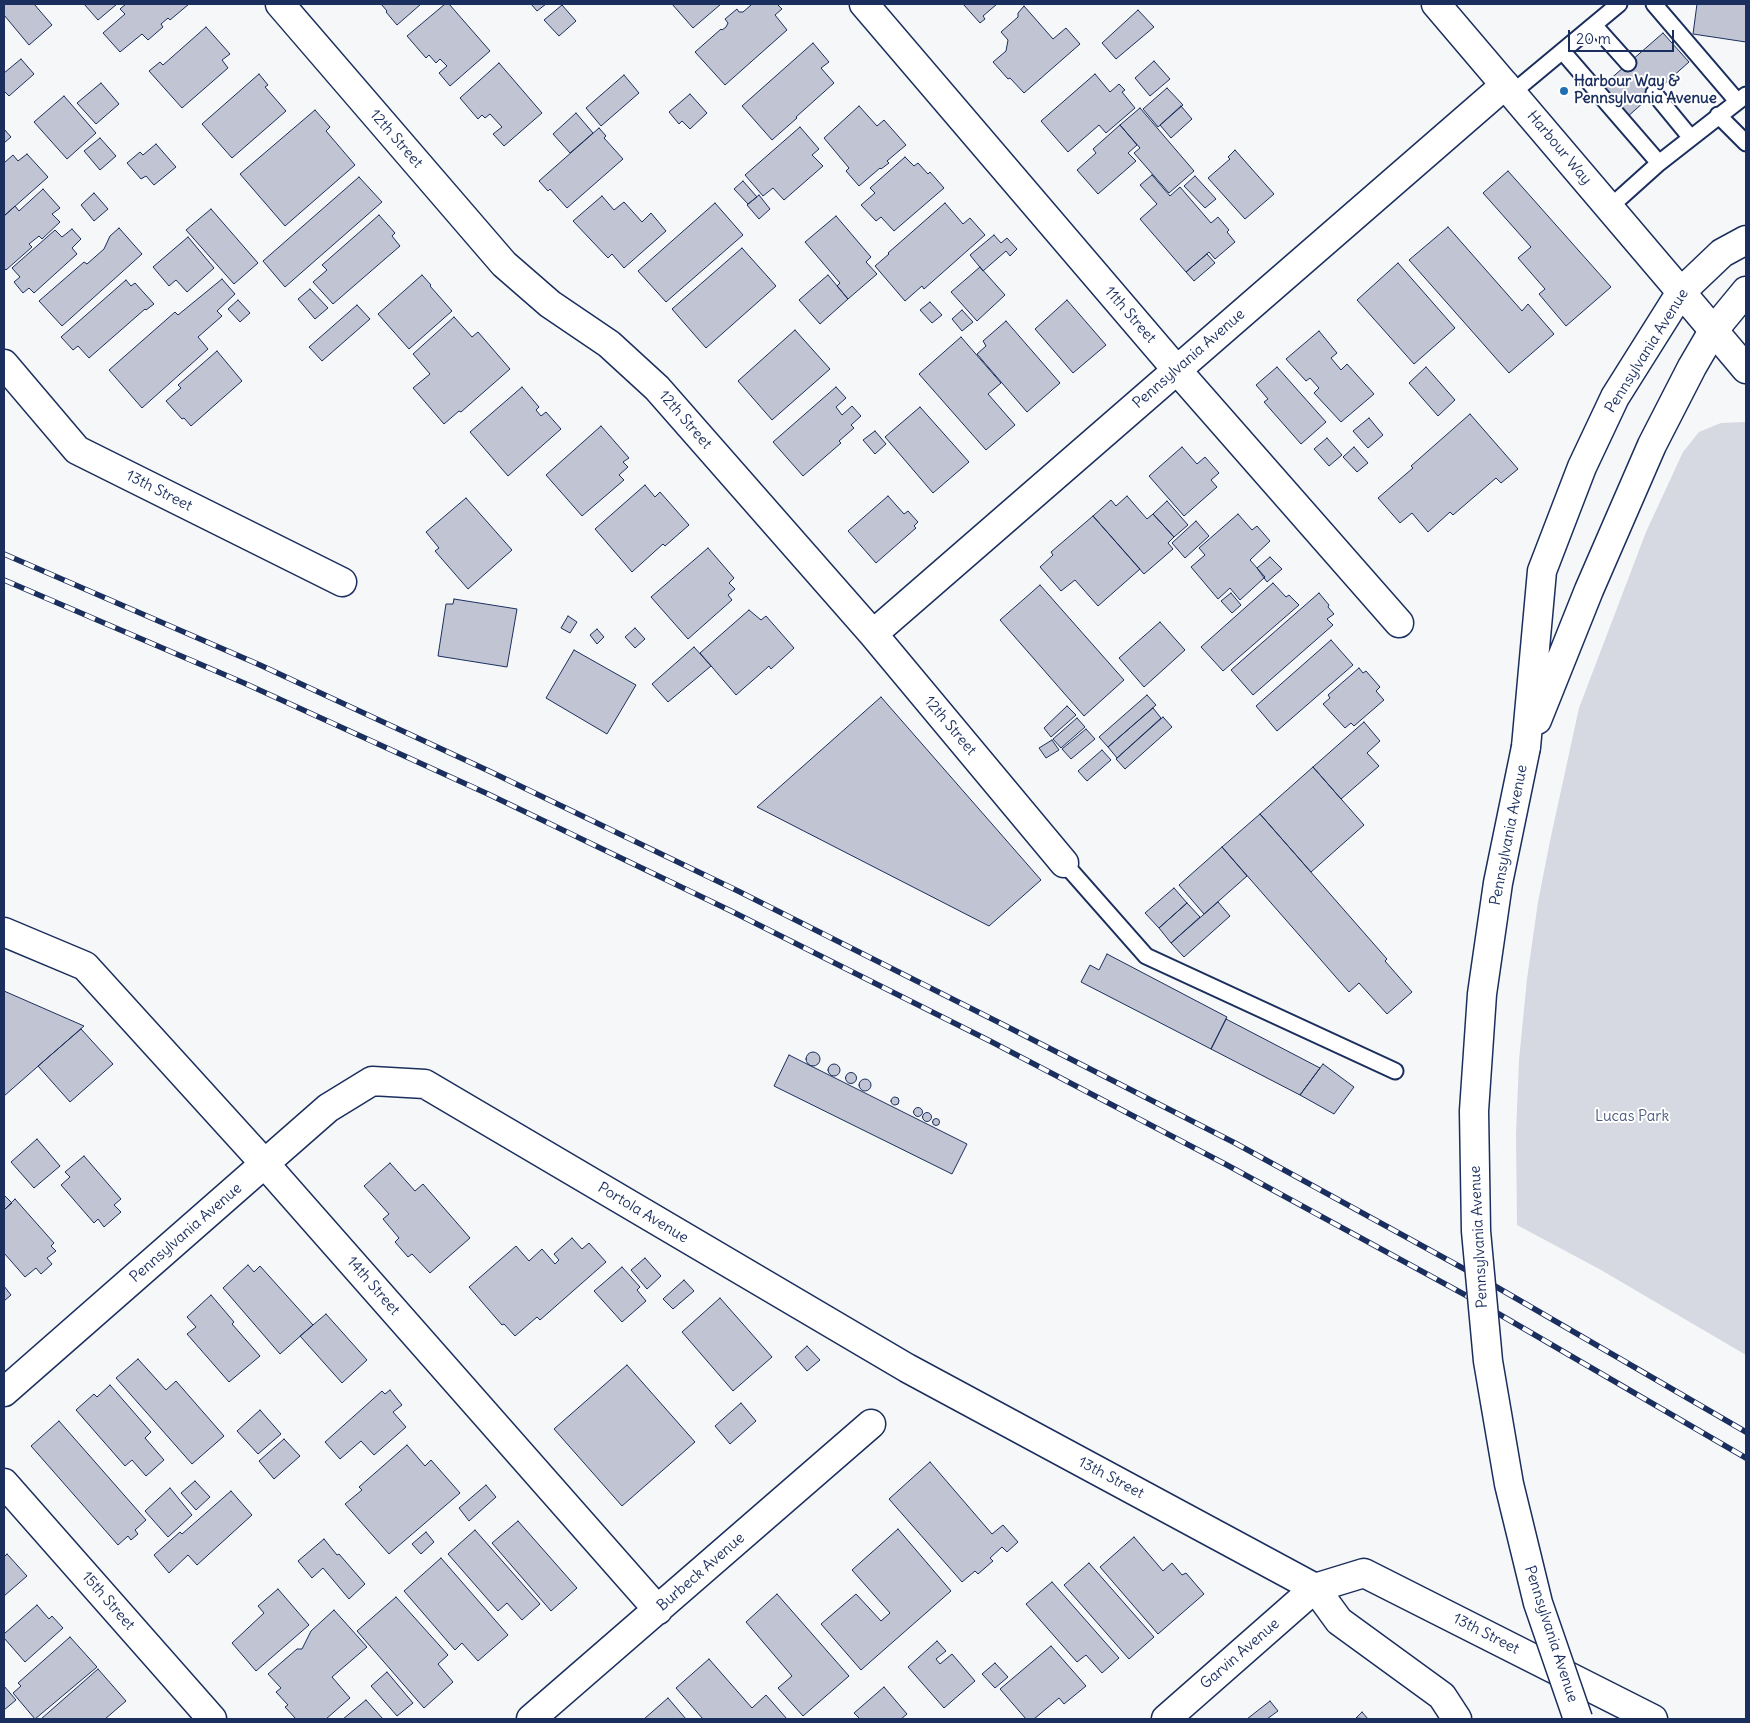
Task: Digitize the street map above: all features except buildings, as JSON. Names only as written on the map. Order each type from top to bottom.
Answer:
[{"type":"street","name":"12th Street","points":[[280,4],[504,264],[550,304],[608,344],[656,388],[873,634],[1064,863]]},
{"type":"street","name":"11th Street","points":[[864,4],[1176,369],[1400,623]]},
{"type":"street","name":"Harbour Way","points":[[1436,4],[1610,207],[1746,370]]},
{"type":"street","name":"Pennsylvania Avenue","points":[[873,634],[1176,369],[1509,89]]},
{"type":"street","name":"Pennsylvania Avenue","points":[[1578,1719],[1538,1603],[1509,1484],[1488,1361],[1476,1231],[1474,1111],[1482,994],[1498,882],[1526,747],[1542,571],[1582,467],[1615,397],[1681,292],[1722,253],[1746,240]]},
{"type":"street","name":"Pennsylvania Avenue","points":[[1526,747],[1632,488],[1652,446],[1713,331],[1746,291]]},
{"type":"street","name":"13th Street","points":[[4,364],[77,450],[342,582]]},
{"type":"street","name":"14th Street","points":[[4,932],[85,966],[265,1164],[658,1610]]},
{"type":"street","name":"Pennsylvania Avenue","points":[[4,1392],[328,1108],[372,1081]]},
{"type":"street","name":"Portola Avenue","points":[[372,1081],[425,1084],[907,1368]]},
{"type":"street","name":"13th Street","points":[[907,1368],[1315,1588],[1339,1621],[1442,1696],[1457,1719]]},
{"type":"street","name":"Burbeck Avenue","points":[[531,1719],[871,1424]]},
{"type":"street","name":"15th Street","points":[[4,1483],[212,1719]]},
{"type":"street","name":"13th Street","points":[[1315,1588],[1364,1573],[1653,1719]]},
{"type":"street","name":"Garvin Avenue","points":[[1166,1719],[1315,1588]]},
{"type":"lane","points":[[1509,89],[1563,52],[1619,4]]},
{"type":"lane","points":[[1610,207],[1718,115],[1742,98],[1654,4]]},
{"type":"lane","points":[[1594,25],[1628,64]]},
{"type":"lane","points":[[1563,52],[1659,164]]},
{"type":"lane","points":[[1654,93],[1691,138]]},
{"type":"lane","points":[[1718,115],[1746,143]]},
{"type":"lane","points":[[1064,863],[1146,956],[1395,1071]]},
{"type":"green space","name":"Lucas Park","points":[[1745,422],[1746,1355],[1601,1270],[1517,1225],[1516,1134],[1519,1060],[1527,979],[1538,902],[1579,708],[1646,532],[1683,452],[1699,432],[1721,423]]},
{"type":"railway","points":[[4,554],[260,665],[489,771],[738,891],[998,1022],[1235,1143],[1488,1282],[1746,1432]]},
{"type":"railway","points":[[4,580],[244,683],[488,794],[729,910],[990,1041],[1227,1165],[1480,1303],[1746,1458]]},
{"type":"place","name":"Harbour Way & Pennsylvania Avenue","points":[[1564,91]]}]
